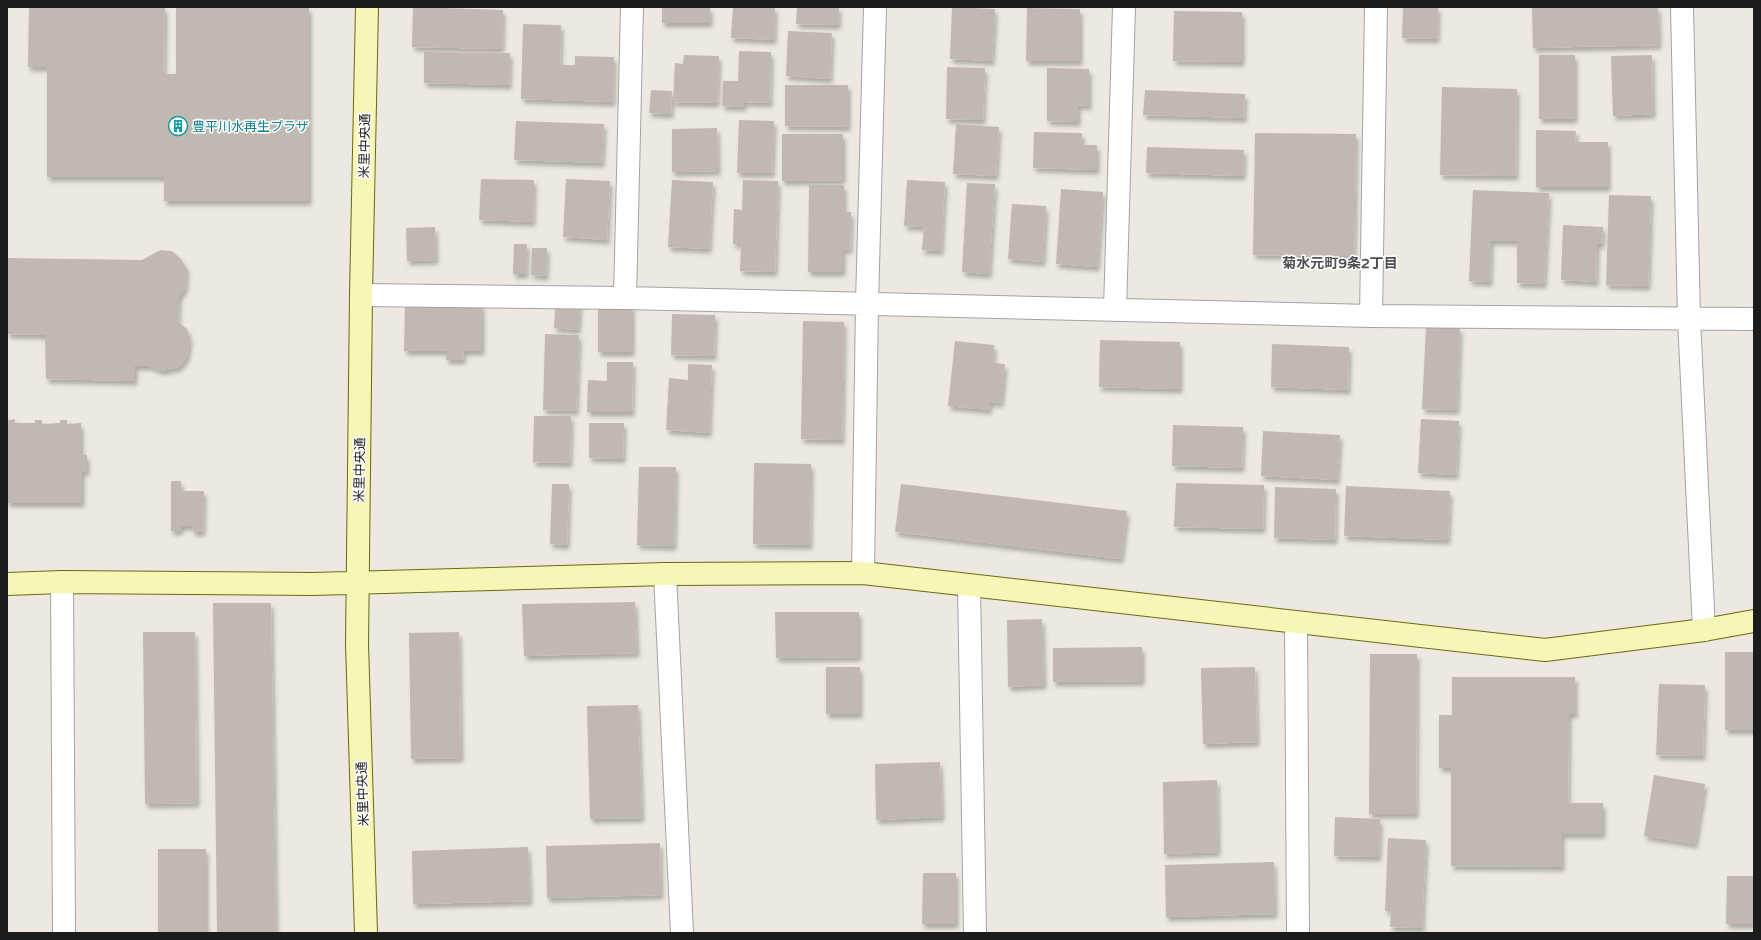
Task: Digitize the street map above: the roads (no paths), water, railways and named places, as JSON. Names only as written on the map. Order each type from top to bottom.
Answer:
[{"type":"street","name":"米里中央通","points":[[366,933],[357,644],[361,295],[367,7]]},
{"type":"street","points":[[624,298],[632,7]]},
{"type":"street","points":[[863,573],[867,304],[875,7]]},
{"type":"street","points":[[1115,310],[1124,7]]},
{"type":"street","points":[[1371,316],[1376,7]]},
{"type":"street","points":[[1682,7],[1689,319],[1704,630]]},
{"type":"street","points":[[361,295],[624,298],[1371,316],[1754,319]]},
{"type":"street","points":[[7,584],[62,582],[312,584],[665,574],[863,573],[1545,650],[1704,630],[1754,621]]},
{"type":"street","points":[[665,574],[682,933]]},
{"type":"street","points":[[62,582],[64,933]]},
{"type":"street","points":[[969,585],[975,933]]},
{"type":"street","points":[[1296,623],[1298,933]]},
{"type":"place","name":"豊平川水再生プラザ","points":[[178,126]]},
{"type":"district","name":"菊水元町9条2丁目","points":[[1340,263]]}]
